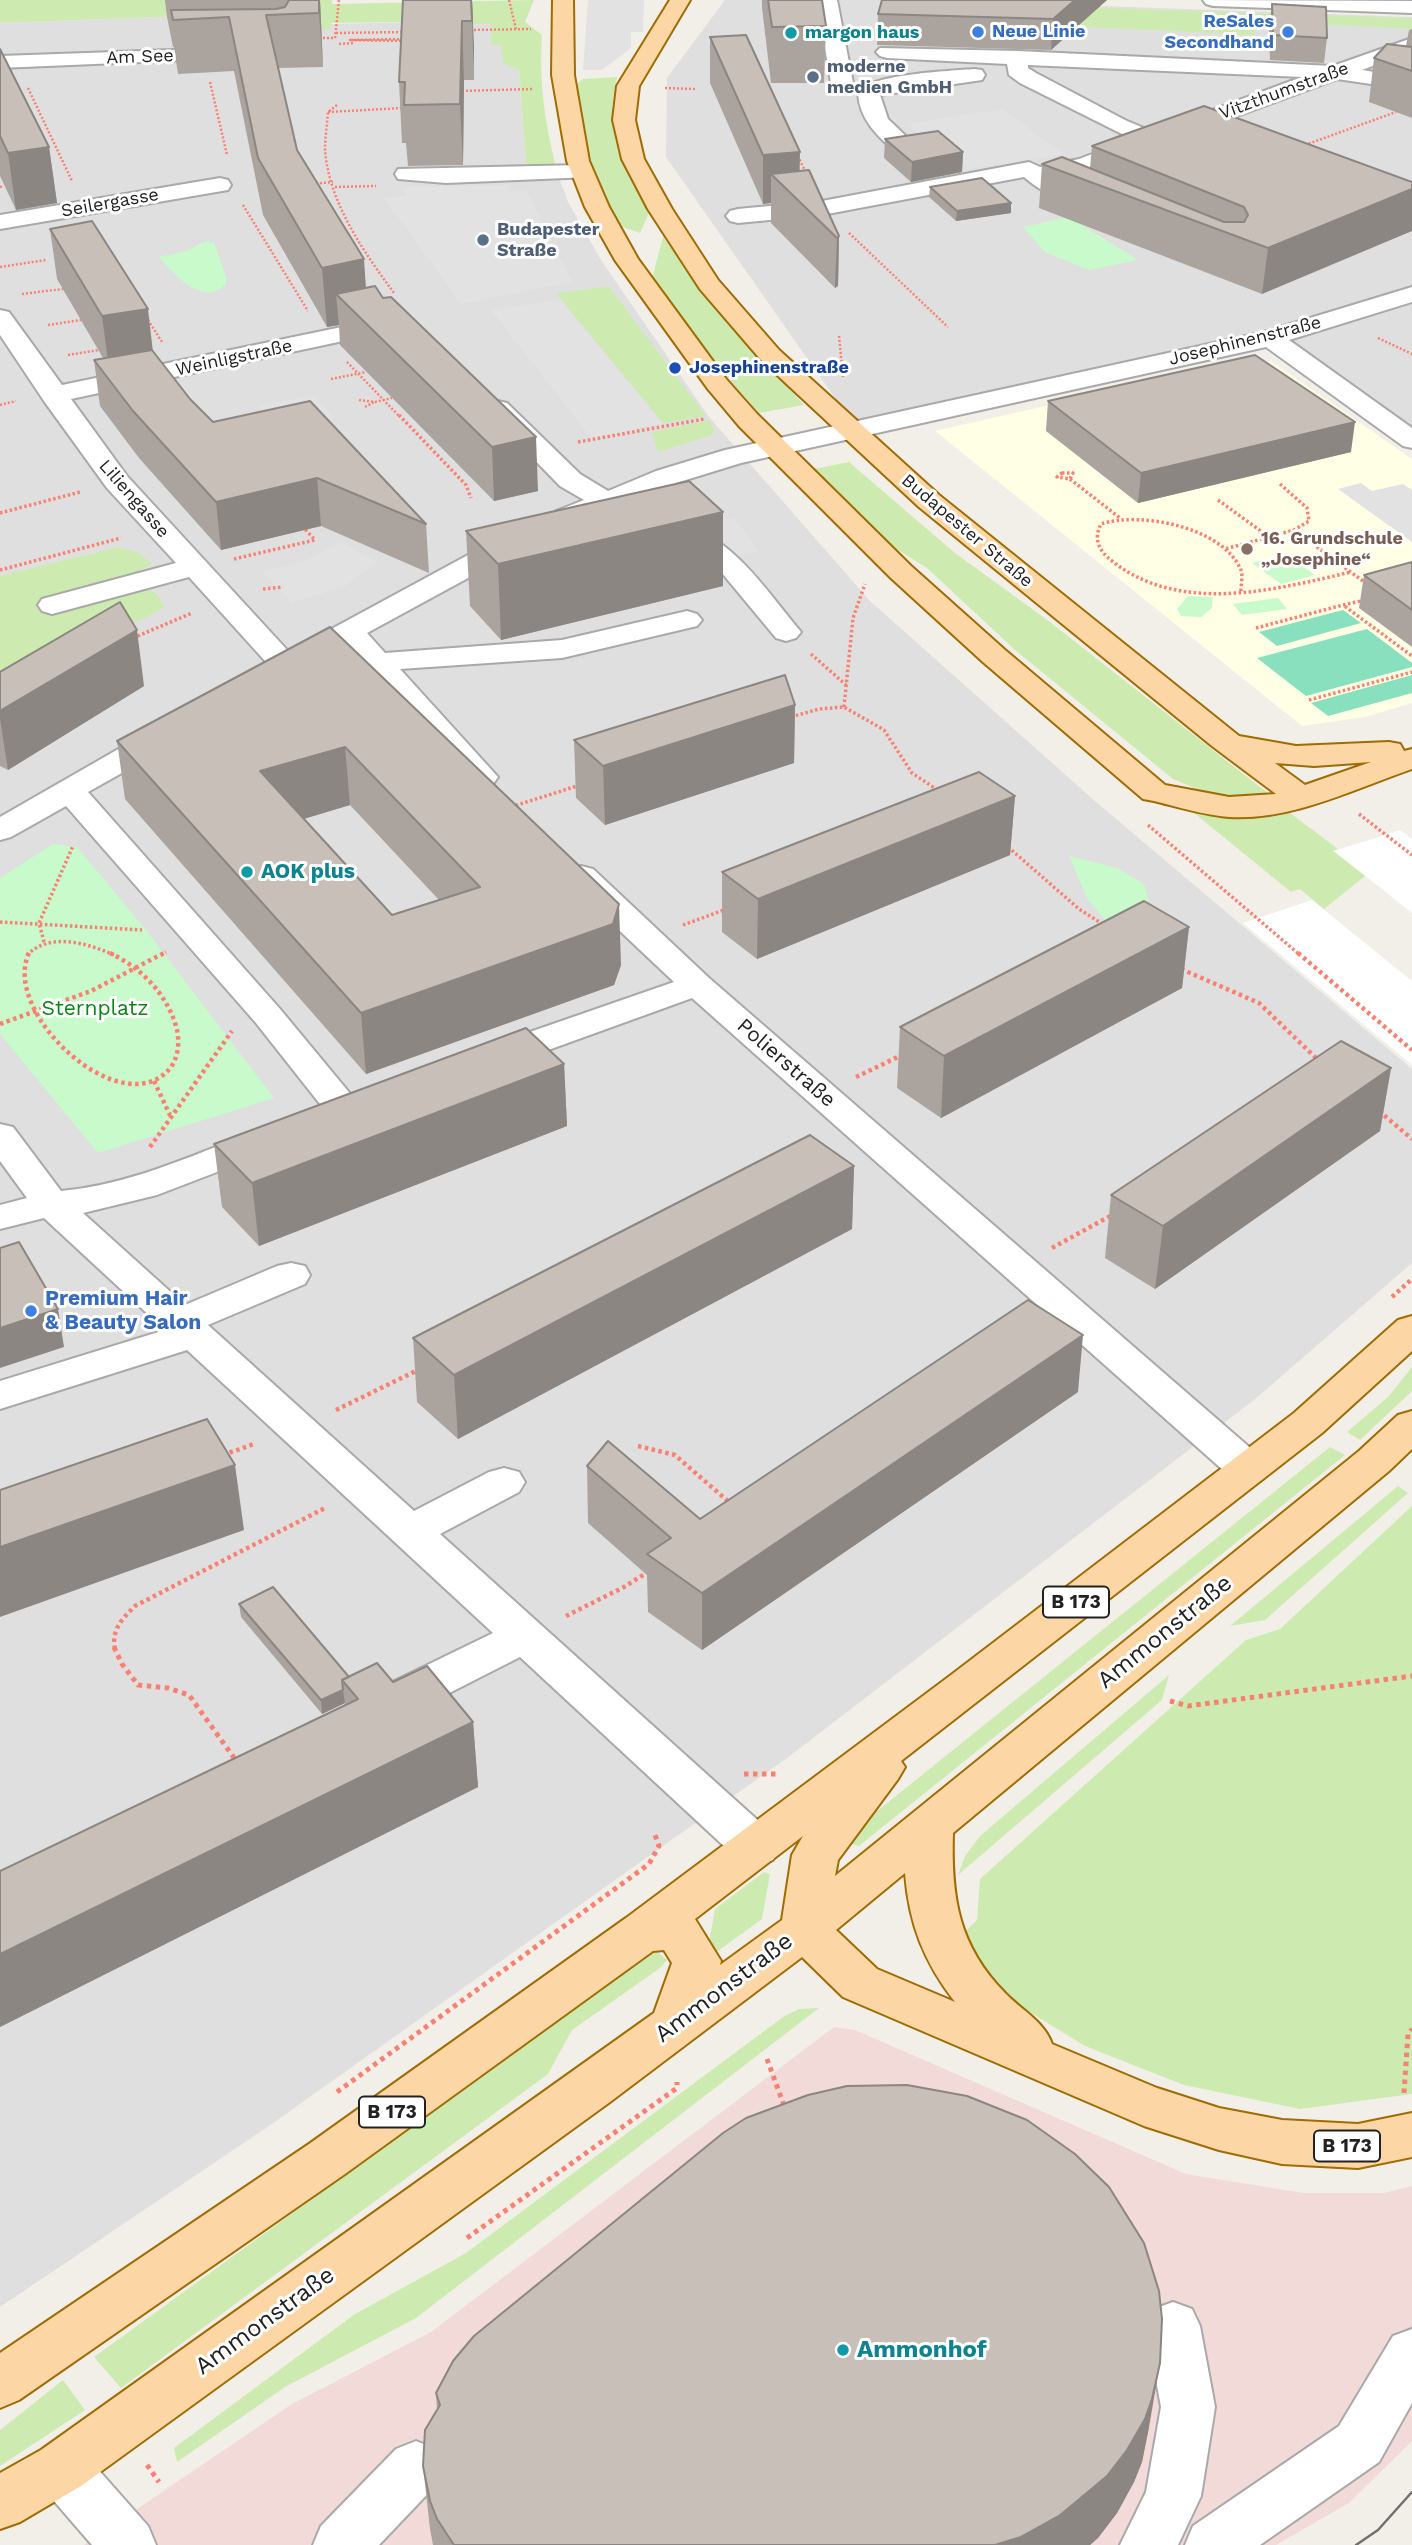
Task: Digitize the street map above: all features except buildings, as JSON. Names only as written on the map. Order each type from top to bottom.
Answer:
[{"type":"main road","points":[[563,0],[565,89],[578,160],[597,207],[640,278],[717,384],[748,420],[901,572],[994,656],[1154,792],[1229,807],[1268,806],[1412,758]]},
{"type":"main road","name":"Budapester Straße","points":[[680,0],[628,86],[624,120],[633,159],[660,209],[709,284],[770,355],[849,430],[983,547],[1223,739],[1301,797]]},
{"type":"main road","points":[[1223,739],[1275,754],[1310,758],[1412,748]]},
{"type":"main road","name":"B 173","points":[[0,2383],[316,2166],[643,1932],[911,1730],[1308,1423],[1412,1329]]},
{"type":"main road","name":"Ammonstraße","points":[[0,2503],[61,2468],[592,2087],[804,1928],[1374,1461],[1412,1425]]},
{"type":"main road","points":[[804,1928],[815,1855],[911,1730]]},
{"type":"main road","name":"B 173","points":[[930,1824],[928,1875],[934,1910],[950,1960],[987,2007],[1053,2066]]},
{"type":"main road","name":"B 173","points":[[804,1928],[860,1983],[1144,2105],[1219,2129],[1282,2142],[1358,2146],[1412,2136]]},
{"type":"main road","points":[[643,1932],[677,1930],[696,1961],[675,2024]]},
{"type":"street","points":[[827,0],[842,83]]},
{"type":"street","points":[[1213,0],[1412,7]]},
{"type":"street","name":"Vitzthumstraße","points":[[1041,179],[1412,44]]},
{"type":"street","points":[[887,52],[1018,64],[1335,72],[1412,85]]},
{"type":"street","name":"Am See","points":[[8,62],[204,54],[281,54]]},
{"type":"street","points":[[905,148],[880,127],[868,103],[869,92],[1018,64],[1117,125],[1154,139]]},
{"type":"street","points":[[738,216],[822,208],[1029,169],[1041,179],[1108,208]]},
{"type":"street","points":[[406,174],[446,176],[582,172]]},
{"type":"street","points":[[867,217],[1041,179]]},
{"type":"street","name":"Seilergasse","points":[[0,222],[220,184]]},
{"type":"street","name":"Josephinenstraße","points":[[256,683],[537,529],[678,473],[775,446],[1270,338],[1412,294]]},
{"type":"street","name":"Liliengasse","points":[[6,307],[53,395],[117,482],[285,666]]},
{"type":"street","name":"Weinligstraße","points":[[53,395],[414,319]]},
{"type":"street","points":[[1270,338],[1412,440]]},
{"type":"street","points":[[480,391],[570,480],[627,514],[675,530],[727,561],[786,632]]},
{"type":"street","points":[[52,605],[194,567]]},
{"type":"street","points":[[377,662],[562,649],[687,620]]},
{"type":"street","points":[[349,631],[509,808]]},
{"type":"street","points":[[0,830],[186,723]]},
{"type":"street","points":[[0,1217],[51,1204],[96,1200],[144,1187],[357,1105],[268,1016],[70,791]]},
{"type":"street","name":"Polierstraße","points":[[559,855],[697,985],[1248,1469]]},
{"type":"street","points":[[461,1068],[697,985]]},
{"type":"street","points":[[0,1135],[51,1204],[756,1847]]},
{"type":"street","points":[[0,1395],[187,1328],[291,1275]]},
{"type":"street","points":[[411,1532],[504,1482]]},
{"type":"street","points":[[355,1721],[525,1636]]},
{"type":"street","points":[[1148,2545],[1173,2496],[1188,2407],[1173,2326]]},
{"type":"street","points":[[1213,2545],[1359,2444],[1412,2353]]},
{"type":"street","points":[[341,2545],[416,2467]]},
{"type":"street","points":[[61,2468],[128,2545]]},
{"type":"path","points":[[335,38],[340,0]]},
{"type":"path","points":[[469,30],[516,29],[509,0]]},
{"type":"path","points":[[479,30],[479,35]]},
{"type":"path","points":[[336,33],[414,31]]},
{"type":"path","points":[[281,54],[307,47],[308,38],[340,38],[339,46],[402,45],[410,42]]},
{"type":"path","points":[[416,39],[349,42],[416,39]]},
{"type":"path","points":[[204,54],[230,169],[220,184],[234,191],[326,339],[466,485],[471,498]]},
{"type":"path","points":[[8,62],[72,177],[78,209]]},
{"type":"path","points":[[455,91],[565,89]]},
{"type":"path","points":[[683,89],[696,89]]},
{"type":"path","points":[[328,112],[402,110],[402,101]]},
{"type":"path","points":[[337,104],[328,112],[326,154],[333,182],[362,250],[414,319]]},
{"type":"path","points":[[1304,145],[1396,111]]},
{"type":"path","points":[[309,184],[333,182]]},
{"type":"path","points":[[0,267],[46,260]]},
{"type":"path","points":[[6,307],[63,289]]},
{"type":"path","points":[[142,310],[180,369]]},
{"type":"path","points":[[839,336],[844,386]]},
{"type":"path","points":[[331,379],[366,372]]},
{"type":"path","points":[[365,407],[392,398]]},
{"type":"path","points":[[359,400],[374,402]]},
{"type":"path","points":[[629,433],[713,418]]},
{"type":"path","points":[[410,427],[419,425]]},
{"type":"path","points":[[438,456],[447,453]]},
{"type":"path","points":[[1070,479],[1121,518]]},
{"type":"path","points":[[0,513],[117,482]]},
{"type":"path","points":[[466,485],[475,482]]},
{"type":"path","points":[[1225,549],[1294,530],[1309,521],[1307,508],[1280,484]]},
{"type":"path","points":[[1218,500],[1269,537]]},
{"type":"path","points":[[1241,591],[1241,571],[1225,549],[1192,531],[1157,522],[1121,518],[1101,524],[1096,533],[1098,547],[1124,571],[1144,581],[1186,593],[1241,591],[1283,589],[1351,572]]},
{"type":"path","points":[[194,567],[315,540],[296,520]]},
{"type":"path","points":[[1294,530],[1372,588]]},
{"type":"path","points":[[0,570],[129,536]]},
{"type":"path","points":[[844,707],[853,618],[866,582],[874,579]]},
{"type":"path","points":[[1256,628],[1369,598]]},
{"type":"path","points":[[129,640],[226,601]]},
{"type":"path","points":[[1343,605],[1412,656]]},
{"type":"path","points":[[786,632],[846,685]]},
{"type":"path","points":[[1309,700],[1412,672]]},
{"type":"path","points":[[790,718],[819,709],[844,707],[884,730],[912,773],[943,794]]},
{"type":"path","points":[[509,808],[584,783]]},
{"type":"path","points":[[1385,835],[1412,855]]},
{"type":"path","points":[[1001,840],[1079,909],[1112,930]]},
{"type":"path","points":[[44,942],[39,923],[64,863]]},
{"type":"path","points":[[691,922],[730,907]]},
{"type":"path","points":[[1256,919],[1412,1050]]},
{"type":"path","points":[[0,922],[146,930]]},
{"type":"path","points":[[20,966],[31,951],[44,942],[59,940],[98,947],[137,969],[163,998],[173,1015],[179,1048],[175,1062],[167,1072],[154,1081],[132,1084],[106,1081],[81,1069],[53,1047]]},
{"type":"path","points":[[0,1024],[90,991],[137,969],[174,947]]},
{"type":"path","points":[[1175,967],[1259,1003],[1324,1066]]},
{"type":"path","points":[[21,1005],[33,1023]]},
{"type":"path","points":[[146,1154],[170,1115],[234,1027]]},
{"type":"path","points":[[820,1093],[908,1052]]},
{"type":"path","points":[[154,1081],[170,1115]]},
{"type":"path","points":[[1373,1106],[1412,1139]]},
{"type":"path","points":[[1018,1267],[1123,1210]]},
{"type":"path","points":[[210,1460],[298,1429],[424,1367]]},
{"type":"path","points":[[638,1446],[675,1455],[732,1504]]},
{"type":"path","points":[[239,1765],[189,1695],[168,1688],[138,1685],[117,1660],[113,1636],[122,1617],[135,1606],[362,1488]]},
{"type":"path","points":[[525,1636],[624,1587],[660,1565]]},
{"type":"path","points":[[1170,1701],[1188,1706],[1412,1676]]},
{"type":"path","points":[[332,2095],[649,1864],[659,1846],[655,1835]]},
{"type":"path","points":[[1412,2029],[1408,2034],[1404,2097],[1412,2136]]},
{"type":"path","points":[[767,2059],[789,2120]]},
{"type":"shaded area","points":[[588,0],[644,0],[643,32],[631,32],[631,48],[602,70],[583,70]]},
{"type":"shaded area","points":[[725,0],[933,0],[1412,17],[1412,439],[1276,339],[856,428],[666,157],[667,78]]},
{"type":"shaded area","points":[[321,11],[322,29],[330,24],[463,21],[464,24],[491,24],[501,45],[519,70],[526,162],[557,172],[568,202],[601,260],[709,417],[870,601],[1096,802],[1412,1069],[1412,1263],[1254,1400],[787,1758],[266,2128],[0,2307],[0,23]]},
{"type":"shaded area","points":[[1003,109],[1063,154],[964,170],[907,124]]},
{"type":"shaded area","name":"Budapester Straße","points":[[508,185],[507,192],[526,190],[572,282],[461,304],[384,198],[407,196],[403,187]]},
{"type":"shaded area","points":[[560,299],[663,423],[592,439],[491,310]]},
{"type":"shaded area","name":"16. Grundschule „Josephine“","points":[[1252,359],[1271,361],[1412,459],[1412,703],[1365,717],[1302,726],[935,431]]},
{"type":"shaded area","points":[[315,395],[334,419],[276,430],[257,406]]},
{"type":"shaded area","points":[[1361,483],[1372,491],[1403,484],[1412,490],[1412,542],[1338,489]]},
{"type":"shaded area","points":[[734,517],[759,551],[725,559],[680,532]]},
{"type":"shaded area","points":[[341,542],[377,562],[345,586],[291,603],[263,572],[309,559]]},
{"type":"shaded area","points":[[834,2027],[855,2030],[1186,2174],[1303,2193],[1384,2193],[1412,2186],[1412,2441],[1349,2503],[1276,2545],[84,2545],[292,2404],[431,2332]]},
{"type":"green space","points":[[0,0],[332,0],[332,4],[534,0],[525,22],[542,35],[544,104],[557,172],[536,173],[526,162],[519,70],[503,63],[501,45],[491,45],[491,24],[464,24],[463,21],[331,23],[330,29],[322,30],[320,11],[0,23]]},
{"type":"green space","points":[[899,1],[1412,18],[1412,29],[1256,21],[1254,35],[1043,25]]},
{"type":"green space","points":[[617,77],[613,97],[614,132],[623,164],[649,213],[640,233],[619,226],[587,158],[574,86],[583,79]]},
{"type":"green space","points":[[1069,217],[1138,260],[1089,270],[1045,252],[1023,227]]},
{"type":"green space","points":[[663,237],[726,319],[804,405],[759,413],[699,345],[652,279]]},
{"type":"green space","points":[[206,241],[214,243],[226,276],[226,284],[208,292],[190,286],[159,257],[186,251]]},
{"type":"green space","points":[[610,288],[706,416],[663,423],[556,293]]},
{"type":"green space","points":[[709,420],[715,431],[710,436],[658,452],[652,432]]},
{"type":"green space","points":[[849,462],[955,553],[1050,622],[1270,795],[1232,797],[1206,793],[1173,779],[1015,650],[927,568],[879,538],[814,469]]},
{"type":"green space","points":[[118,547],[137,552],[152,564],[136,573],[102,585],[147,588],[160,598],[164,607],[143,619],[110,630],[0,712],[0,576]]},
{"type":"green space","points":[[1286,554],[1315,575],[1281,584],[1252,563]]},
{"type":"green space","points":[[1188,596],[1213,597],[1212,608],[1201,617],[1181,616],[1177,609]]},
{"type":"green space","points":[[1278,598],[1287,609],[1242,615],[1233,604]]},
{"type":"green space","points":[[1343,610],[1361,623],[1277,646],[1259,632]]},
{"type":"green space","points":[[1367,629],[1412,663],[1412,667],[1306,696],[1257,658]]},
{"type":"green space","points":[[1412,675],[1412,693],[1328,716],[1311,703]]},
{"type":"green space","points":[[1194,813],[1243,817],[1290,813],[1338,849],[1333,851],[1365,876],[1324,909],[1300,889],[1291,892]]},
{"type":"green space","name":"Sternplatz","points":[[53,844],[77,847],[146,930],[274,1098],[98,1153],[0,1034],[0,878]]},
{"type":"green space","points":[[1069,856],[1117,868],[1144,884],[1154,923],[1106,921],[1088,900]]},
{"type":"green space","points":[[1412,1367],[1412,1391],[1360,1440],[1347,1432],[1388,1397]]},
{"type":"green space","points":[[1330,1447],[1345,1455],[859,1846],[848,1843],[866,1820]]},
{"type":"green space","points":[[1398,1486],[1408,1493],[1265,1620],[1230,1626]]},
{"type":"green space","points":[[1412,1506],[1412,2094],[1300,2109],[1184,2085],[1085,2046],[997,1992],[962,1934],[977,1920],[980,1879],[1246,1640],[1280,1629]]},
{"type":"green space","points":[[1169,1675],[1162,1700],[958,1875],[965,1856],[980,1836]]},
{"type":"green space","points":[[764,1872],[770,1874],[762,1919],[711,1956],[707,1954],[715,1909]]},
{"type":"green space","points":[[657,1952],[667,1960],[660,1968],[572,2030],[548,2074],[121,2388],[94,2357],[649,1955]]},
{"type":"green space","points":[[819,2008],[416,2318],[285,2387],[177,2462],[174,2448],[355,2314],[466,2253],[783,2017],[799,2009]]},
{"type":"green space","points":[[63,2380],[85,2410],[0,2466],[0,2430]]},
{"type":"pier","points":[[1400,830],[1412,839],[1412,913],[1334,851]]},
{"type":"pier","points":[[1312,900],[1412,981],[1412,1065],[1243,923]]},
{"type":"tram line","points":[[1356,2545],[1378,2530],[1412,2492]]},
{"type":"place","name":"Neue Linie","points":[[978,32]]},
{"type":"place","name":"ReSales Secondhand","points":[[1288,32]]},
{"type":"place","name":"margon haus","points":[[791,33]]},
{"type":"place","name":"moderne medien GmbH","points":[[813,77]]},
{"type":"place","name":"Budapester Straße","points":[[483,240]]},
{"type":"place","name":"Josephinenstraße","points":[[675,368]]},
{"type":"place","name":"16. Grundschule „Josephine“","points":[[1247,549]]},
{"type":"place","name":"AOK plus","points":[[247,872]]},
{"type":"place","name":"Premium Hair & Beauty Salon","points":[[31,1311]]},
{"type":"place","name":"Ammonhof","points":[[843,2350]]}]
